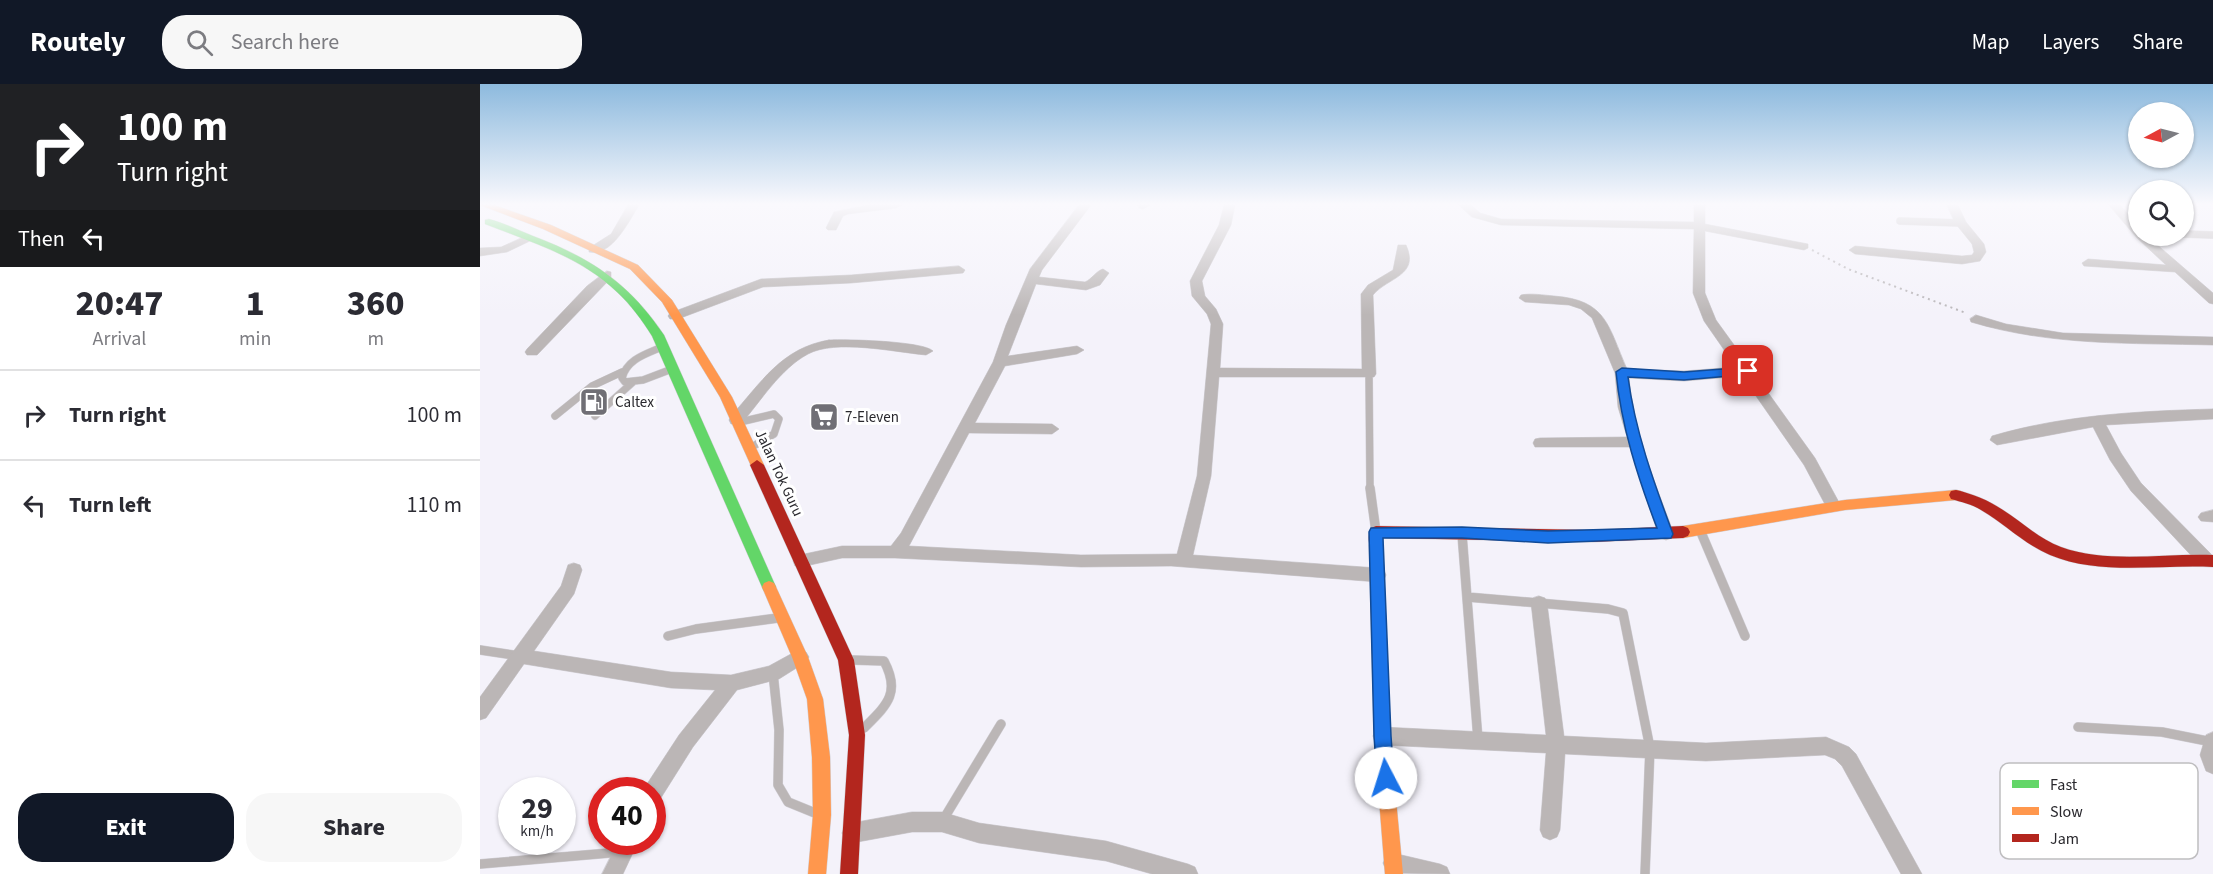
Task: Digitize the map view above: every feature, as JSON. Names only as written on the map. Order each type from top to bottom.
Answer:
[{"type":"main road","points":[[537,242],[574,257],[607,275],[640,307],[663,346],[722,467],[815,699],[821,757],[822,815],[817,874]]},
{"type":"main road","name":"Jalan Tok Guru","points":[[577,242],[634,267],[666,300],[726,397],[748,454],[801,561],[846,660],[857,735],[849,874]]},
{"type":"main road","points":[[1393,868],[1382,736],[1376,532],[1462,532],[1548,537],[1666,534],[1833,506],[1933,496],[1969,495],[1986,502],[2003,514],[2022,533],[2038,544],[2058,553],[2084,559],[2209,560]]},
{"type":"street","points":[[480,252],[502,250],[520,242]]},
{"type":"street","points":[[593,250],[606,242]]},
{"type":"street","points":[[895,552],[907,537],[1000,362],[1012,325],[1036,269],[1057,242]]},
{"type":"street","points":[[1183,561],[1204,476],[1217,324],[1215,315],[1199,300],[1196,281],[1216,242]]},
{"type":"street","points":[[1699,242],[1699,293],[1710,321],[1748,371],[1810,462],[1833,506]]},
{"type":"street","points":[[1782,242],[1804,246]]},
{"type":"street","points":[[1855,250],[1962,260],[1976,258],[1980,252],[1976,242]]},
{"type":"street","points":[[2153,246],[2213,300]]},
{"type":"street","points":[[1213,372],[1369,374],[1367,294],[1372,287],[1399,273],[1402,266],[1402,247]]},
{"type":"street","points":[[2088,263],[2178,269]]},
{"type":"street","points":[[674,316],[761,282],[851,279],[959,270]]},
{"type":"street","points":[[1032,279],[1086,286],[1096,282],[1103,273]]},
{"type":"street","points":[[532,352],[607,275]]},
{"type":"street","points":[[1525,298],[1570,302],[1585,306],[1598,316],[1622,372],[1625,406],[1650,491],[1666,534]]},
{"type":"street","points":[[1976,319],[2025,332],[2082,338],[2213,341]]},
{"type":"street","points":[[737,422],[790,361],[818,345],[835,344],[926,351]]},
{"type":"street","points":[[1000,362],[1077,350]]},
{"type":"street","points":[[1622,372],[1684,376],[1748,371]]},
{"type":"street","points":[[1997,440],[2044,428],[2097,421],[2213,414]]},
{"type":"street","points":[[2097,421],[2115,456],[2136,487],[2209,560]]},
{"type":"street","points":[[964,428],[1052,429]]},
{"type":"street","points":[[1540,443],[1636,442]]},
{"type":"street","points":[[801,561],[842,552],[895,552],[1081,561],[1183,561],[1378,575]]},
{"type":"street","points":[[480,712],[568,589],[574,570]]},
{"type":"street","points":[[1539,603],[1556,744],[1550,830]]},
{"type":"street","points":[[520,656],[671,680],[731,683],[773,673],[800,657]]},
{"type":"street","points":[[663,777],[686,741],[731,683]]},
{"type":"street","points":[[1382,736],[1706,752],[1818,745],[1835,748],[1849,760],[1912,874]]},
{"type":"street","points":[[2212,742],[2210,755],[2213,765]]},
{"type":"street","points":[[852,833],[912,822],[942,822],[979,833],[1106,851],[1188,874]]},
{"type":"street","points":[[612,874],[621,855]]},
{"type":"street","points":[[1393,868],[1440,874]]},
{"type":"lane","points":[[555,416],[592,386],[622,372],[636,359],[663,346]]},
{"type":"lane","points":[[622,372],[621,378],[625,382],[633,382],[673,369]]},
{"type":"lane","points":[[1369,374],[1370,491],[1376,532]]},
{"type":"lane","points":[[595,416],[633,382]]},
{"type":"lane","points":[[737,422],[774,414],[779,419],[779,428],[773,435],[748,454]]},
{"type":"lane","points":[[1699,529],[1745,636]]},
{"type":"lane","points":[[1462,532],[1478,740]]},
{"type":"lane","points":[[1467,597],[1608,609],[1623,613],[1650,748],[1645,874]]},
{"type":"lane","points":[[668,636],[696,628],[783,618]]},
{"type":"lane","points":[[480,650],[520,656]]},
{"type":"lane","points":[[846,660],[884,661],[889,668],[892,686],[893,694],[889,703],[857,735]]},
{"type":"lane","points":[[773,673],[779,730],[778,785],[788,802],[822,815]]},
{"type":"lane","points":[[942,822],[1002,724]]},
{"type":"lane","points":[[2078,727],[2164,731],[2212,742]]},
{"type":"lane","points":[[480,864],[588,851]]},
{"type":"path","points":[[1804,246],[1848,269],[1958,309],[1976,319]]},
{"type":"traffic: fast","points":[[539,242],[584,262],[604,275],[622,290],[658,335],[769,587]]},
{"type":"traffic: slow","points":[[579,242],[634,267],[666,300],[726,397],[757,465]]},
{"type":"traffic: slow","points":[[1683,532],[1845,505],[1956,495]]},
{"type":"traffic: slow","points":[[1376,545],[1382,736],[1394,874]]},
{"type":"traffic: slow","points":[[769,587],[800,657],[815,699],[821,757],[822,815],[817,874]]},
{"type":"traffic: jam","points":[[757,465],[846,660],[857,735],[849,874]]},
{"type":"traffic: jam","points":[[1956,495],[1984,505],[2044,546],[2077,557],[2115,561],[2213,561]]},
{"type":"traffic: jam","points":[[1376,545],[1376,532],[1592,536],[1683,532]]},
{"type":"place","name":"Caltex","points":[[594,402]]},
{"type":"place","name":"7-Eleven","points":[[824,417]]},
{"type":"route","points":[[1386,778],[1382,736],[1376,532],[1462,532],[1548,537],[1666,534],[1650,491],[1625,406],[1622,372],[1684,376],[1748,371]]}]
